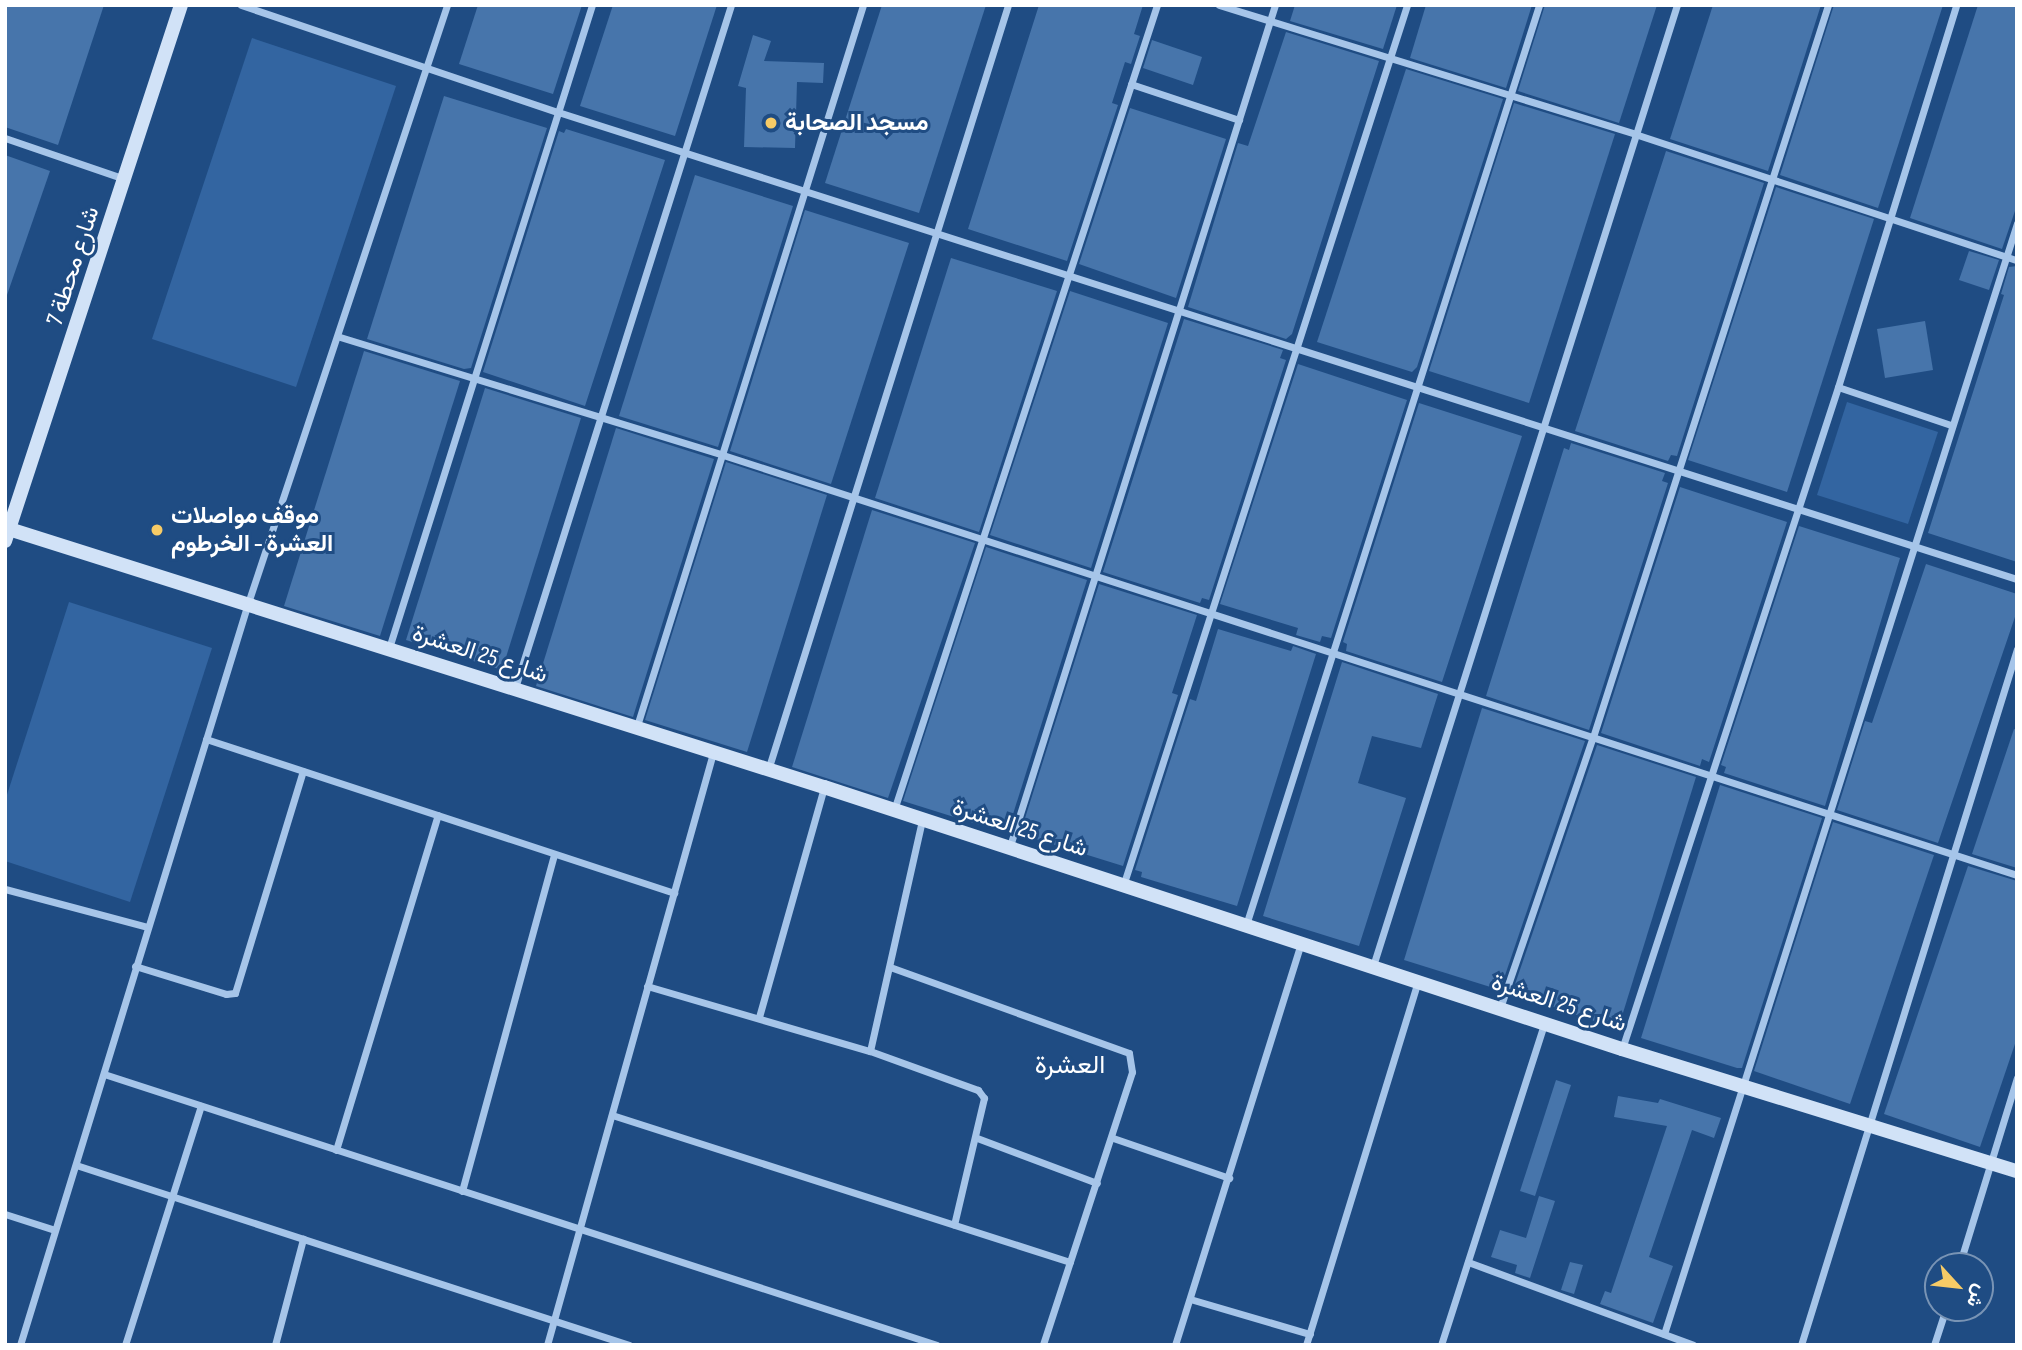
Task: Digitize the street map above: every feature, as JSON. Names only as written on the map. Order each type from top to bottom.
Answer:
[{"type":"street","name":"شارع محطة 7","points":[[7,535],[12,499],[126,179],[181,5]]},
{"type":"street","points":[[241,5],[429,65],[558,112],[2017,579]]},
{"type":"street","points":[[20,1345],[248,603],[340,337],[447,5]]},
{"type":"street","points":[[389,648],[472,377],[592,5]]},
{"type":"street","points":[[515,688],[597,416],[731,5]]},
{"type":"street","points":[[636,729],[863,5]]},
{"type":"street","points":[[768,770],[1008,5]]},
{"type":"street","points":[[894,811],[980,539],[1157,5]]},
{"type":"street","points":[[1219,5],[1509,98],[1634,134],[2005,259],[2017,260]]},
{"type":"street","points":[[1009,849],[1094,574],[1181,312],[1275,5]]},
{"type":"street","points":[[1124,886],[1408,5]]},
{"type":"street","points":[[1246,926],[1539,5]]},
{"type":"street","points":[[1373,966],[1677,5]]},
{"type":"street","points":[[1500,1008],[1593,737],[1828,5]]},
{"type":"street","points":[[1622,1049],[1709,773],[1838,387],[1956,5]]},
{"type":"street","points":[[1131,84],[1239,120]]},
{"type":"street","points":[[5,138],[126,179]]},
{"type":"street","points":[[1664,1334],[2017,223]]},
{"type":"street","points":[[340,337],[723,455],[1213,612],[2017,875]]},
{"type":"street","points":[[1838,387],[1951,425]]},
{"type":"street","name":"شارع 25 العشرة","points":[[7,535],[248,603],[824,787],[1622,1049],[2017,1171]]},
{"type":"street","points":[[1801,1345],[1951,854],[2017,649]]},
{"type":"street","points":[[206,739],[674,893]]},
{"type":"street","points":[[547,1345],[577,1230],[612,1115],[713,753]]},
{"type":"street","points":[[135,966],[226,994],[240,986],[303,771]]},
{"type":"street","points":[[759,1017],[824,787]]},
{"type":"street","points":[[336,1150],[438,815]]},
{"type":"street","points":[[870,1051],[922,820]]},
{"type":"street","points":[[462,1191],[554,854]]},
{"type":"street","points":[[5,889],[148,927]]},
{"type":"street","points":[[1175,1345],[1301,944]]},
{"type":"street","points":[[890,967],[1129,1053],[1132,1072],[1113,1138],[1043,1345]]},
{"type":"street","points":[[1306,1345],[1418,980]]},
{"type":"street","points":[[647,986],[870,1051],[982,1093],[977,1138],[954,1225]]},
{"type":"street","points":[[1441,1345],[1545,1023]]},
{"type":"street","points":[[104,1074],[937,1345]]},
{"type":"street","points":[[1963,1252],[2017,1077]]},
{"type":"street","points":[[125,1345],[201,1106]]},
{"type":"street","points":[[612,1115],[1070,1262]]},
{"type":"street","points":[[977,1138],[1097,1183]]},
{"type":"street","points":[[1113,1138],[1229,1178]]},
{"type":"street","points":[[76,1165],[629,1345]]},
{"type":"street","points":[[5,1214],[55,1230]]},
{"type":"street","points":[[275,1345],[303,1239]]},
{"type":"street","points":[[1468,1262],[1693,1345]]},
{"type":"street","points":[[1190,1300],[1310,1334]]},
{"type":"street","points":[[1934,1345],[1942,1322]]},
{"type":"shaded area","points":[[252,38],[396,86],[296,387],[152,339]]},
{"type":"shaded area","points":[[1847,402],[1938,432],[1908,524],[1817,495]]},
{"type":"shaded area","points":[[69,602],[212,648],[130,902],[5,861],[5,801]]},
{"type":"building","points":[[5,5],[104,5],[58,145],[5,127]]},
{"type":"building","points":[[478,5],[582,5],[553,94],[459,64]]},
{"type":"building","points":[[613,5],[717,5],[675,136],[580,106]]},
{"type":"building","points":[[882,5],[986,5],[919,213],[825,183]]},
{"type":"building","points":[[1039,5],[1143,5],[1134,34],[1140,36],[1131,64],[1125,62],[1112,103],[1118,105],[1067,261],[968,229]]},
{"type":"building","points":[[1295,5],[1397,5],[1383,49],[1290,21]]},
{"type":"building","points":[[1426,5],[1532,5],[1506,88],[1410,58]]},
{"type":"building","points":[[1545,5],[1657,5],[1619,123],[1518,91]]},
{"type":"building","points":[[1713,5],[1821,5],[1768,171],[1670,139]]},
{"type":"building","points":[[1834,5],[1943,5],[1878,208],[1780,175]]},
{"type":"building","points":[[1978,5],[2017,5],[2017,205],[2002,249],[1910,218]]},
{"type":"building","points":[[1286,32],[1379,61],[1292,334],[1286,339],[1188,307],[1238,143],[1248,146]]},
{"type":"building","points":[[753,35],[771,41],[764,61],[824,63],[823,83],[797,82],[795,148],[744,147],[746,88],[738,86]]},
{"type":"building","points":[[1152,40],[1202,57],[1193,85],[1143,68]]},
{"type":"building","points":[[1406,69],[1503,99],[1417,367],[1412,372],[1317,342]]},
{"type":"building","points":[[444,96],[547,128],[471,368],[464,369],[367,339]]},
{"type":"building","points":[[1514,103],[1615,134],[1529,403],[1429,371]]},
{"type":"building","points":[[1130,108],[1226,139],[1176,298],[1079,264]]},
{"type":"building","points":[[566,129],[665,160],[585,406],[483,372],[559,131],[564,133]]},
{"type":"building","points":[[1666,151],[1764,183],[1677,456],[1671,455],[1668,461],[1575,431]]},
{"type":"building","points":[[5,155],[50,171],[7,295],[5,294]]},
{"type":"building","points":[[695,175],[793,206],[718,447],[619,416]]},
{"type":"building","points":[[1776,187],[1874,219],[1787,492],[1688,460]]},
{"type":"building","points":[[805,210],[909,243],[831,484],[730,451]]},
{"type":"building","points":[[1969,251],[1999,260],[1989,290],[1959,280]]},
{"type":"building","points":[[951,258],[1057,291],[979,532],[875,498]]},
{"type":"building","points":[[2017,266],[2017,562],[1928,533],[2004,295],[2001,294],[2009,267]]},
{"type":"building","points":[[1070,291],[1168,323],[1091,568],[990,535]]},
{"type":"building","points":[[1184,319],[1283,350],[1280,358],[1286,360],[1209,600],[1202,598],[1200,603],[1103,572]]},
{"type":"building","points":[[1925,321],[1933,370],[1885,378],[1877,329]]},
{"type":"building","points":[[364,351],[460,381],[380,636],[284,606]]},
{"type":"building","points":[[1298,364],[1407,400],[1331,638],[1322,636],[1320,642],[1296,635],[1298,628],[1220,604]]},
{"type":"building","points":[[485,388],[581,418],[502,670],[406,640]]},
{"type":"building","points":[[1419,403],[1522,436],[1442,682],[1346,651],[1347,644],[1343,642]]},
{"type":"building","points":[[616,428],[714,459],[633,717],[536,686]]},
{"type":"building","points":[[1571,443],[1665,473],[1662,481],[1668,483],[1589,730],[1486,696],[1564,448],[1569,450]]},
{"type":"building","points":[[726,462],[827,495],[747,752],[645,720]]},
{"type":"building","points":[[1680,487],[1787,522],[1709,762],[1702,759],[1700,766],[1601,733]]},
{"type":"building","points":[[872,510],[975,543],[888,798],[792,767]]},
{"type":"building","points":[[1799,526],[1900,558],[1825,806],[1724,773],[1726,767],[1721,765]]},
{"type":"building","points":[[986,547],[1087,580],[1008,830],[1002,832],[903,801]]},
{"type":"building","points":[[1926,564],[2017,594],[2017,611],[1938,843],[1837,810],[1865,721],[1872,723]]},
{"type":"building","points":[[1099,584],[1197,615],[1172,693],[1178,695],[1123,866],[1020,834]]},
{"type":"building","points":[[1218,629],[1291,651],[1293,646],[1316,654],[1237,906],[1141,877],[1142,872],[1135,870],[1190,699],[1196,701]]},
{"type":"building","points":[[1342,662],[1438,694],[1421,748],[1372,736],[1358,783],[1406,798],[1359,946],[1263,916]]},
{"type":"building","points":[[1482,708],[1585,741],[1500,990],[1404,960]]},
{"type":"building","points":[[2014,729],[2017,730],[2017,868],[1972,854]]},
{"type":"building","points":[[1597,745],[1696,777],[1618,1029],[1512,993]]},
{"type":"building","points":[[1720,785],[1822,818],[1742,1068],[1641,1038]]},
{"type":"building","points":[[1833,822],[1934,855],[1850,1104],[1754,1071]]},
{"type":"building","points":[[1968,866],[2017,881],[2017,1038],[1980,1147],[1884,1114]]},
{"type":"building","points":[[1556,1080],[1571,1085],[1535,1196],[1520,1191]]},
{"type":"building","points":[[1618,1096],[1658,1103],[1660,1099],[1721,1118],[1714,1138],[1692,1130],[1649,1257],[1673,1266],[1653,1323],[1600,1304],[1605,1291],[1611,1293],[1667,1126],[1614,1117]]},
{"type":"building","points":[[1539,1196],[1555,1201],[1530,1278],[1515,1273],[1517,1265],[1491,1257],[1500,1230],[1526,1238]]},
{"type":"building","points":[[1570,1262],[1583,1265],[1574,1294],[1561,1290]]},
{"type":"place","name":"مسجد الصحابة","points":[[771,123]]},
{"type":"place","name":"موقف مواصلات العشرة - الخرطوم","points":[[157,530]]},
{"type":"district","name":"العشرة","points":[[1070,1066]]}]
